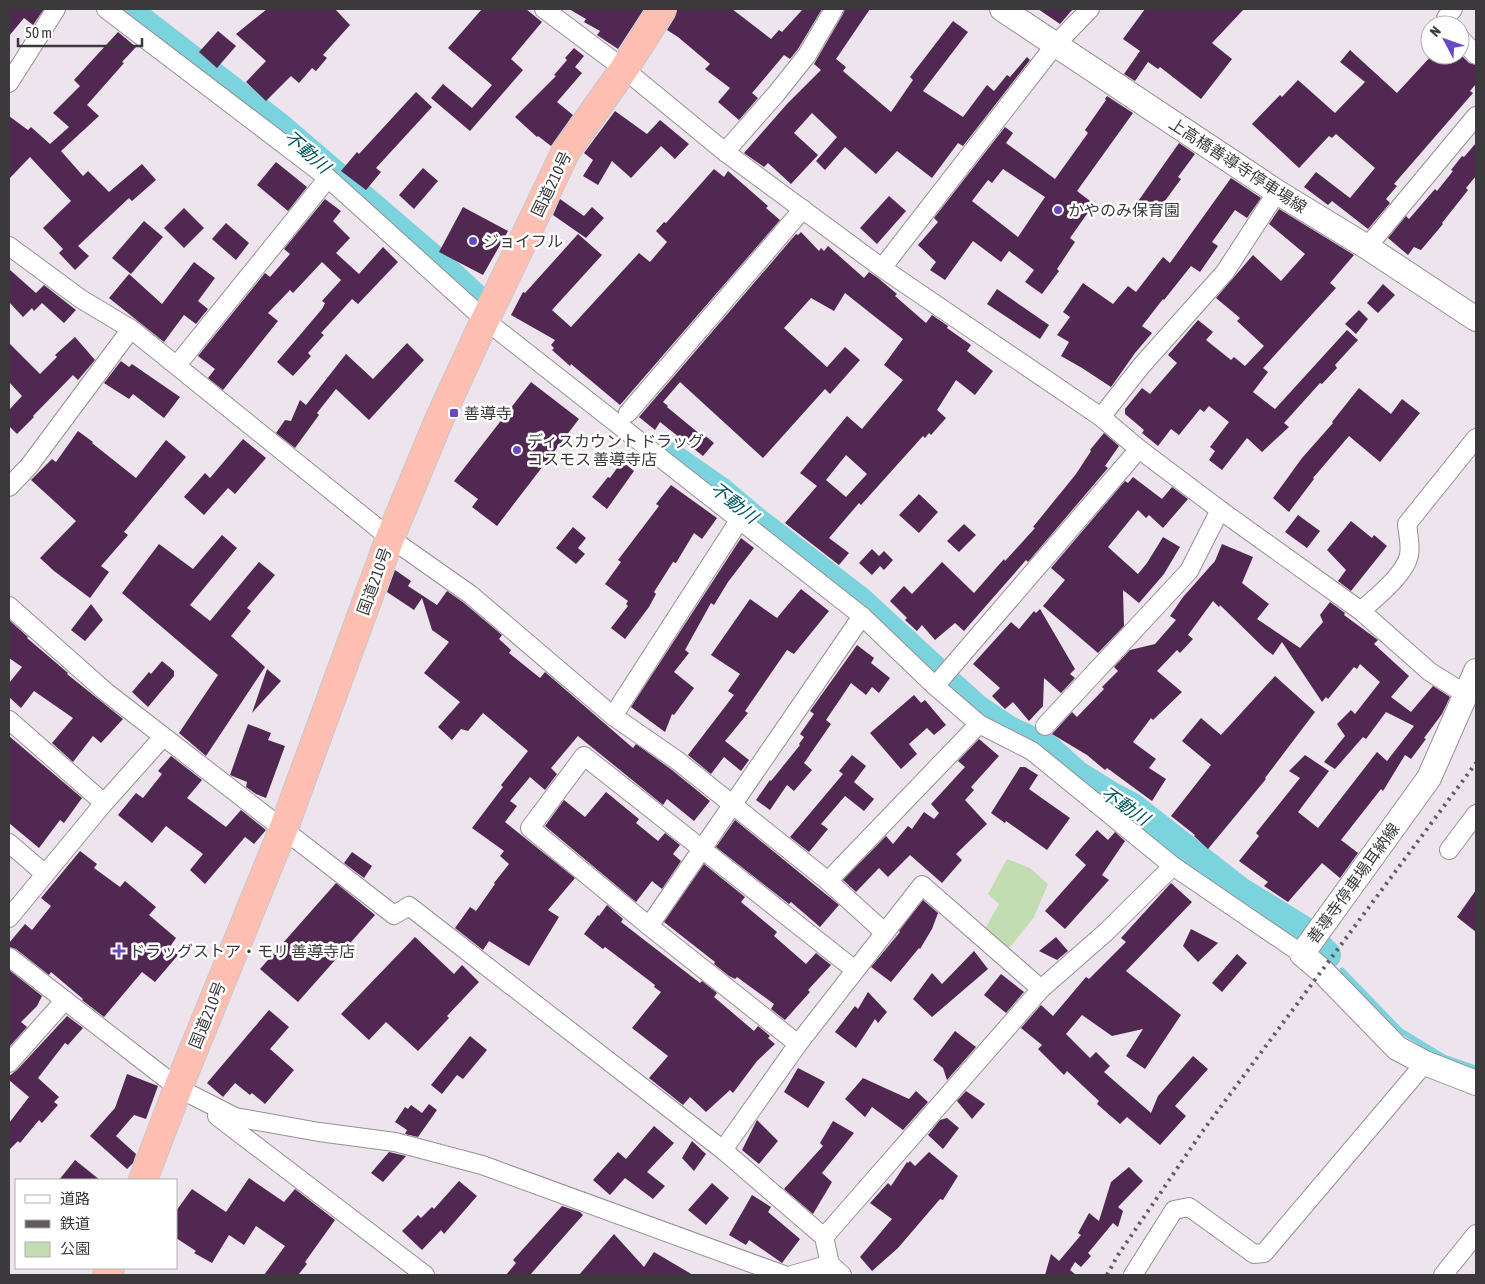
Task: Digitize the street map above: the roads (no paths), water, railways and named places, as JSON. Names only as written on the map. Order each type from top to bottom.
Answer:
[{"type":"highway","name":"国道210号","points":[[143,1179],[178,1088],[283,830],[390,538],[439,420],[484,320],[566,151],[624,69],[662,9]]},
{"type":"main road","name":"上高橋善導寺停車場線","points":[[1002,9],[1277,192],[1367,247],[1476,319]]},
{"type":"main road","name":"善導寺停車場耳納線","points":[[1476,671],[1429,778],[1302,954],[1322,971],[1397,1048],[1476,1083]]},
{"type":"street","points":[[9,83],[56,9]]},
{"type":"street","points":[[106,9],[328,178],[484,320],[862,616],[935,686],[979,724],[1032,751],[1173,866],[1302,954]]},
{"type":"street","points":[[544,9],[624,69],[726,152],[882,268],[1101,417],[1139,449],[1220,510],[1361,611],[1430,672],[1467,694]]},
{"type":"street","points":[[726,152],[807,55],[834,9]]},
{"type":"street","points":[[882,268],[1055,45],[1090,9]]},
{"type":"street","points":[[1367,247],[1476,116]]},
{"type":"street","points":[[178,365],[328,178]]},
{"type":"street","points":[[1101,417],[1142,365],[1225,272],[1277,192]]},
{"type":"street","points":[[628,413],[803,209]]},
{"type":"street","points":[[9,246],[81,299],[131,329],[178,365],[390,538],[470,595],[613,716],[678,761],[828,881],[884,932]]},
{"type":"street","points":[[9,487],[29,466],[131,329]]},
{"type":"street","points":[[1361,611],[1404,569],[1409,556],[1410,546],[1407,524],[1476,438]]},
{"type":"street","points":[[935,686],[1139,449]]},
{"type":"street","points":[[1045,726],[1189,571],[1220,510]]},
{"type":"street","points":[[613,716],[740,519]]},
{"type":"street","points":[[9,606],[106,692],[394,915],[410,906],[723,1150],[824,1237],[836,1270],[792,1275]]},
{"type":"street","points":[[649,926],[862,616]]},
{"type":"street","points":[[9,720],[104,803]]},
{"type":"street","points":[[828,881],[979,724]]},
{"type":"street","points":[[9,918],[104,803],[163,737]]},
{"type":"street","points":[[798,1044],[649,926],[530,828],[584,756],[855,970]]},
{"type":"street","points":[[1449,850],[1476,814]]},
{"type":"street","points":[[9,844],[45,874]]},
{"type":"street","points":[[824,1237],[1041,989],[1105,933],[1173,866]]},
{"type":"street","points":[[723,1150],[798,1044],[922,885],[1041,989]]},
{"type":"street","points":[[9,957],[425,1275]]},
{"type":"street","points":[[9,1063],[64,1000]]},
{"type":"street","points":[[1133,1275],[1174,1210],[1189,1207],[1254,1254],[1264,1253],[1425,1062]]},
{"type":"street","points":[[178,1088],[235,1117],[320,1132],[396,1142],[482,1166],[784,1275]]},
{"type":"street","points":[[1443,1275],[1476,1234]]},
{"type":"waterway","name":"不動川","points":[[125,9],[278,127],[440,266],[482,305]]},
{"type":"waterway","name":"不動川","points":[[670,457],[719,491],[752,519],[860,602],[934,670]]},
{"type":"waterway","name":"不動川","points":[[946,682],[976,709],[1007,730],[1046,748],[1076,775],[1131,807],[1240,892],[1305,932]]},
{"type":"waterway","name":"不動川","points":[[1321,950],[1326,955]]},
{"type":"waterway","name":"不動川","points":[[1342,970],[1401,1031],[1444,1057],[1476,1068]]},
{"type":"railway","points":[[1107,1275],[1118,1255],[1202,1132],[1476,763]]},
{"type":"place","name":"かやのみ保育園","points":[[1058,210]]},
{"type":"place","name":"ジョイフル","points":[[473,241]]},
{"type":"place","name":"善導寺","points":[[454,413]]},
{"type":"place","name":"ディスカウント ドラッグ コスモス 善導寺店","points":[[517,450]]},
{"type":"place","name":"ドラッグストア・モリ 善導寺店","points":[[119,951]]}]
